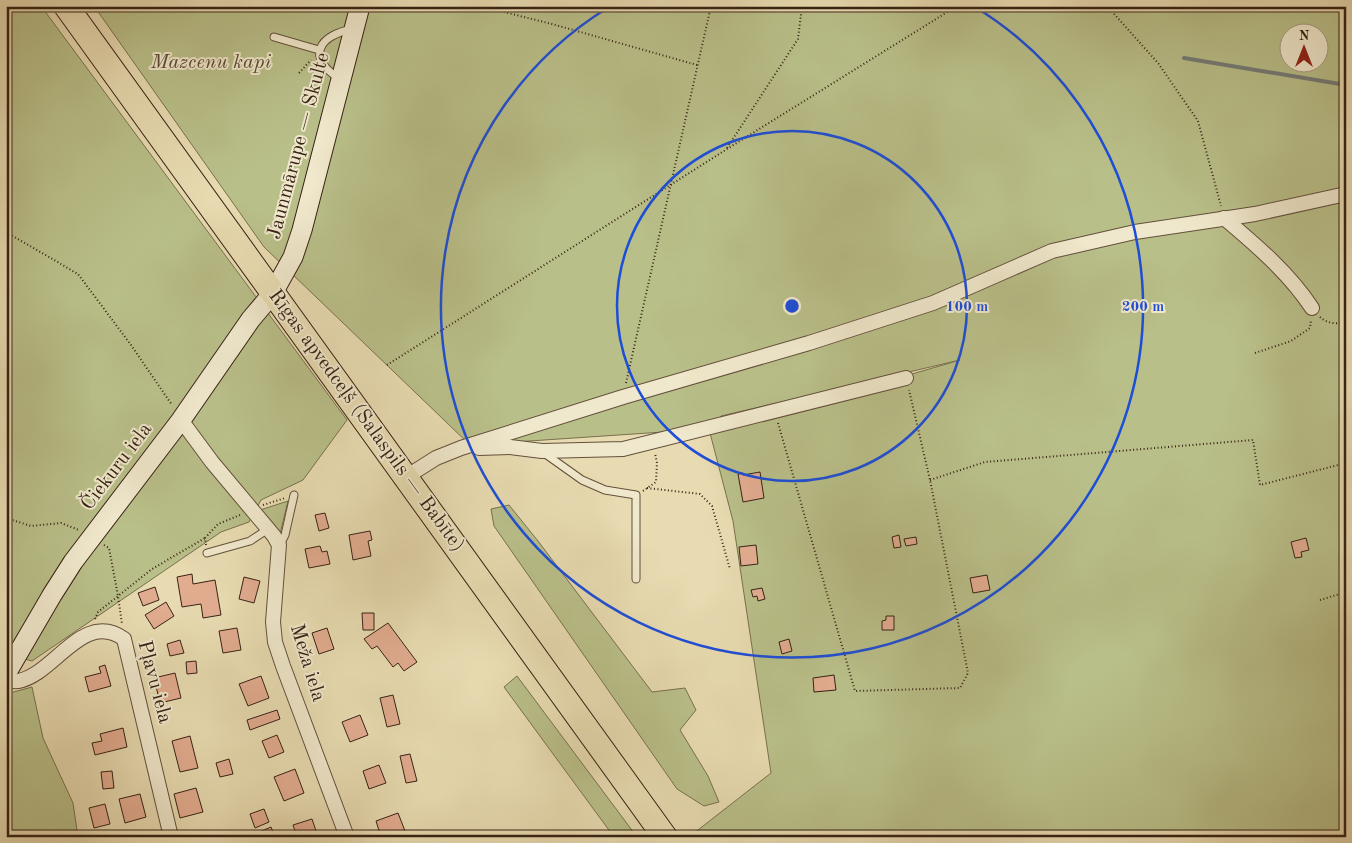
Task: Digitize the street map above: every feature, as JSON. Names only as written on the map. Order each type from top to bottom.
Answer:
[{"type":"highway","name":"Rīgas apvedceļš (Salaspils — Babīte)","points":[[66,6],[665,837]]},
{"type":"main road","name":"Jaunmārupe — Skulte","points":[[273,293],[293,257],[302,230],[360,6]]},
{"type":"main road","name":"Čiekuru iela","points":[[6,674],[52,595],[93,535],[181,420],[252,319],[273,293]]},
{"type":"street","points":[[406,477],[436,458],[461,448],[809,343],[933,303],[1052,251],[1135,232],[1255,214],[1346,194]]},
{"type":"street","points":[[1224,218],[1259,247],[1301,292],[1312,308]]},
{"type":"street","points":[[461,448],[510,447],[542,451],[623,449],[906,378]]},
{"type":"street","points":[[181,420],[212,462],[279,545]]},
{"type":"street","name":"Meža iela","points":[[279,545],[274,601],[275,642],[347,837]]},
{"type":"street","name":"Pļavu iela","points":[[90,633],[104,631],[119,635],[124,639],[171,837]]},
{"type":"street","points":[[6,680],[17,682],[32,676],[90,633]]},
{"type":"lane","points":[[340,79],[324,66],[319,50],[323,43],[344,31],[354,29]]},
{"type":"lane","points":[[274,37],[319,50]]},
{"type":"lane","points":[[542,451],[582,480],[606,490],[636,495],[636,579]]},
{"type":"lane","name":"Meža iela","points":[[279,545],[285,535],[294,495]]},
{"type":"lane","points":[[207,553],[250,541],[268,529]]},
{"type":"path","points":[[480,6],[552,24],[697,66]]},
{"type":"path","points":[[623,398],[711,6]]},
{"type":"path","points":[[727,149],[798,39],[802,6]]},
{"type":"path","points":[[387,365],[727,149],[957,6]]},
{"type":"path","points":[[1106,6],[1158,63],[1198,120],[1224,218]]},
{"type":"path","points":[[299,73],[319,50]]},
{"type":"path","points":[[6,232],[78,274],[131,345],[181,420]]},
{"type":"path","points":[[1312,308],[1324,321],[1341,324],[1346,322]]},
{"type":"path","points":[[1254,353],[1291,341],[1310,328],[1312,308]]},
{"type":"path","points":[[775,411],[855,691],[960,688],[968,673],[930,480],[906,378]]},
{"type":"path","points":[[930,480],[985,462],[1252,440],[1260,485],[1346,463]]},
{"type":"path","points":[[636,495],[656,482],[657,463],[652,441]]},
{"type":"path","points":[[647,488],[700,494],[712,506],[730,569]]},
{"type":"path","points":[[6,518],[31,526],[61,523],[93,535],[108,548],[118,596],[124,639]]},
{"type":"path","points":[[90,633],[98,612],[152,569],[205,538]]},
{"type":"path","points":[[1320,600],[1346,592]]},
{"type":"green space","points":[[6,6],[41,6],[347,420],[303,480],[261,500],[249,522],[221,532],[32,661],[10,655],[6,661]]},
{"type":"green space","name":"Mazcenu kapi","points":[[94,6],[1346,6],[1346,837],[689,837],[771,773],[733,521],[710,433],[960,360],[721,416],[708,429],[470,445],[264,247]]},
{"type":"green space","points":[[288,501],[280,534],[260,510]]},
{"type":"green space","points":[[509,505],[652,692],[685,688],[696,710],[680,730],[708,776],[719,802],[704,806],[677,789],[494,526],[491,509]]},
{"type":"green space","points":[[517,676],[637,837],[614,837],[504,687]]},
{"type":"green space","points":[[32,687],[43,738],[73,803],[78,837],[6,837],[6,694]]},
{"type":"building","points":[[760,472],[764,498],[743,502],[738,474]]},
{"type":"building","points":[[325,513],[329,528],[319,531],[315,515]]},
{"type":"building","points":[[370,531],[372,540],[368,541],[371,556],[353,560],[349,535]]},
{"type":"building","points":[[899,535],[901,547],[894,548],[892,537]]},
{"type":"building","points":[[916,537],[917,544],[906,546],[904,539]]},
{"type":"building","points":[[1306,538],[1309,550],[1301,552],[1302,557],[1295,558],[1291,542]]},
{"type":"building","points":[[756,545],[758,564],[741,566],[739,547]]},
{"type":"building","points":[[320,546],[322,552],[327,551],[330,564],[309,568],[305,549]]},
{"type":"building","points":[[192,574],[193,584],[215,580],[221,615],[203,618],[201,604],[182,607],[177,577]]},
{"type":"building","points":[[987,575],[990,590],[973,593],[970,578]]},
{"type":"building","points":[[244,577],[260,581],[254,603],[239,599]]},
{"type":"building","points":[[155,587],[159,600],[143,606],[138,593]]},
{"type":"building","points":[[762,588],[765,599],[758,601],[757,596],[753,597],[751,590]]},
{"type":"building","points":[[166,602],[174,616],[154,629],[145,615]]},
{"type":"building","points":[[362,613],[374,613],[374,630],[363,630]]},
{"type":"building","points":[[886,616],[894,616],[894,630],[882,630],[882,621],[886,620]]},
{"type":"building","points":[[388,623],[417,662],[404,671],[398,663],[393,667],[377,646],[372,649],[364,639]]},
{"type":"building","points":[[237,628],[241,650],[223,653],[219,631]]},
{"type":"building","points":[[327,628],[334,649],[319,654],[312,633]]},
{"type":"building","points":[[789,639],[792,651],[782,654],[779,642]]},
{"type":"building","points":[[180,640],[184,653],[170,656],[167,644]]},
{"type":"building","points":[[196,661],[197,673],[187,674],[186,662]]},
{"type":"building","points":[[105,665],[111,686],[89,692],[85,677],[101,673],[99,667]]},
{"type":"building","points":[[175,673],[181,698],[160,703],[154,678]]},
{"type":"building","points":[[834,675],[836,690],[814,692],[813,678]]},
{"type":"building","points":[[261,676],[269,698],[248,706],[239,684]]},
{"type":"building","points":[[393,695],[400,724],[387,727],[380,698]]},
{"type":"building","points":[[277,710],[280,719],[250,730],[247,720]]},
{"type":"building","points":[[360,715],[368,735],[350,742],[342,722]]},
{"type":"building","points":[[123,728],[127,747],[95,755],[92,743],[102,741],[100,734]]},
{"type":"building","points":[[277,735],[284,752],[269,758],[262,741]]},
{"type":"building","points":[[190,736],[198,768],[180,772],[172,741]]},
{"type":"building","points":[[410,754],[417,781],[406,783],[400,756]]},
{"type":"building","points":[[229,759],[233,774],[220,777],[216,763]]},
{"type":"building","points":[[379,765],[386,783],[369,789],[363,771]]},
{"type":"building","points":[[295,769],[304,793],[284,801],[274,777]]},
{"type":"building","points":[[112,771],[114,788],[103,789],[101,772]]},
{"type":"building","points":[[196,788],[203,812],[180,818],[174,794]]},
{"type":"building","points":[[140,794],[146,817],[125,823],[119,799]]},
{"type":"building","points":[[105,804],[110,824],[94,828],[89,808]]},
{"type":"building","points":[[264,809],[269,822],[255,828],[250,814]]},
{"type":"building","points":[[398,813],[407,836],[381,837],[376,821]]},
{"type":"building","points":[[312,819],[318,837],[297,837],[293,825]]},
{"type":"building","points":[[271,827],[275,837],[258,837],[257,833]]},
{"type":"waterway","points":[[1184,58],[1346,85]]}]
